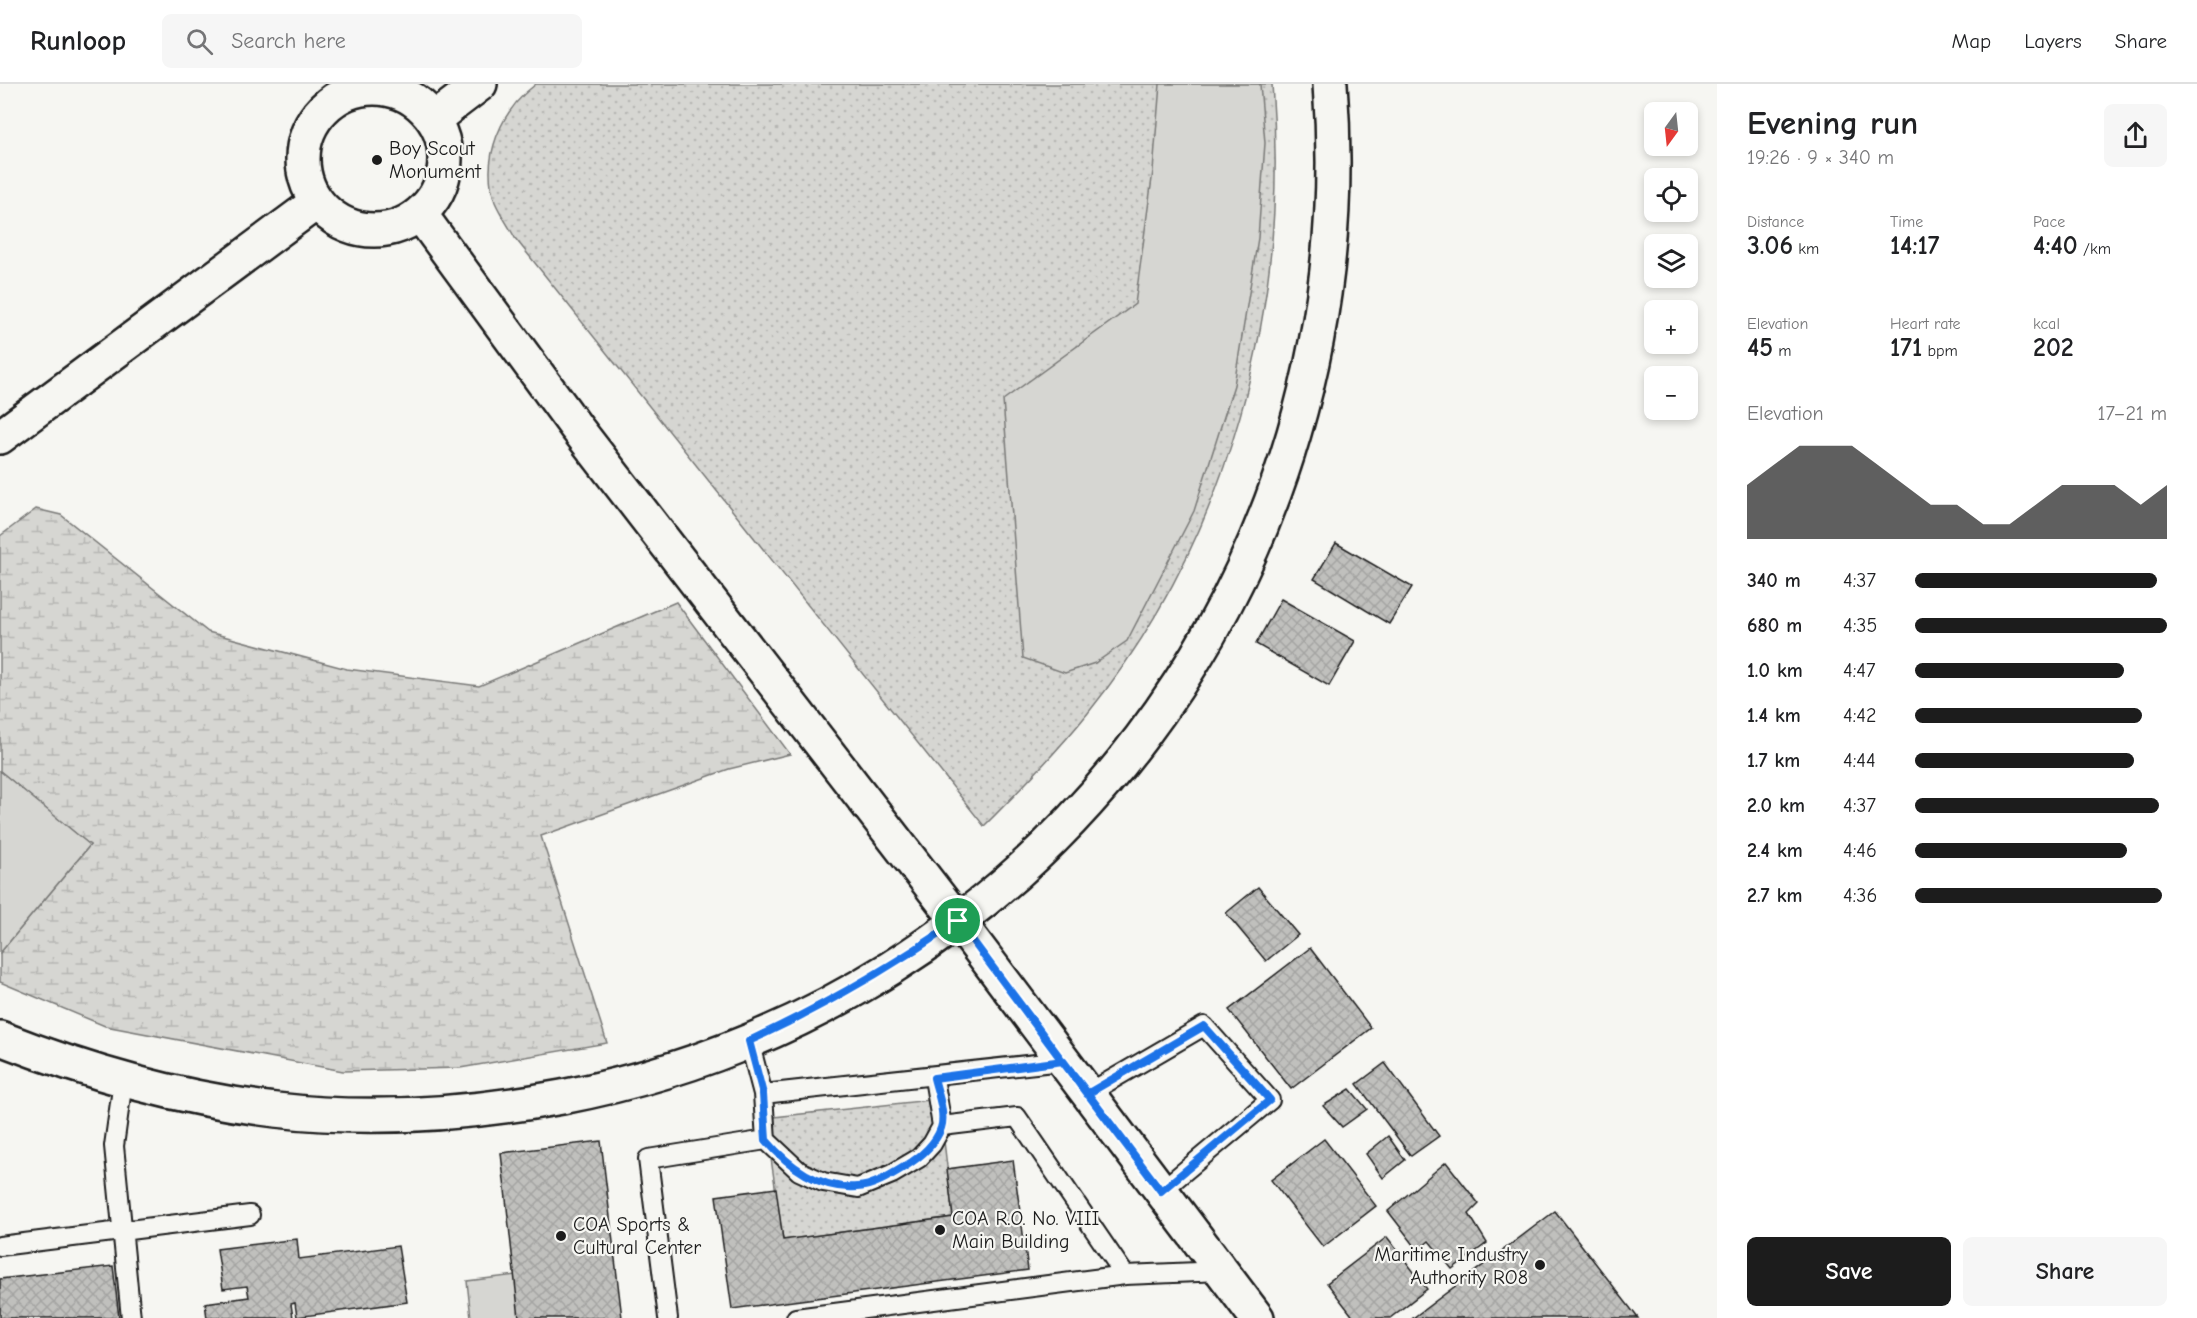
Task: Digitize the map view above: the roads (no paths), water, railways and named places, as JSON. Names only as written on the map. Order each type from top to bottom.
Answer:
[{"type":"street","points":[[434,119],[480,84]]},
{"type":"street","points":[[0,1038],[55,1060],[123,1081],[201,1099],[280,1110],[360,1115],[440,1113],[519,1105],[598,1090],[674,1069],[749,1041],[852,990],[892,967],[958,921],[1022,868],[1081,810],[1135,747],[1183,680],[1225,609],[1260,534],[1289,456],[1311,377],[1326,296],[1333,213],[1334,130],[1330,84]]},
{"type":"street","points":[[367,87],[387,88],[405,94],[421,105],[434,119],[442,135],[446,152],[445,170],[432,202],[420,214],[403,224],[385,230],[365,229],[347,225],[331,216],[317,202],[308,186],[303,167],[303,148],[308,130],[318,114],[326,92],[349,92],[367,87]]},
{"type":"street","points":[[0,437],[317,202]]},
{"type":"street","points":[[420,214],[576,427],[958,921],[1257,1318]]},
{"type":"lane","points":[[1087,1094],[1204,1026],[1270,1100],[1161,1191]]},
{"type":"lane","points":[[749,1041],[763,1094],[766,1140],[799,1171],[823,1182],[858,1188],[892,1174],[919,1158],[932,1144],[942,1126],[934,1078]]},
{"type":"lane","points":[[763,1094],[934,1078],[1063,1061]]},
{"type":"lane","points":[[123,1081],[114,1146],[131,1318]]},
{"type":"lane","points":[[942,1126],[1017,1117],[1125,1275]]},
{"type":"lane","points":[[668,1318],[648,1159],[766,1140]]},
{"type":"lane","points":[[0,1246],[122,1229],[250,1215]]},
{"type":"lane","points":[[796,1318],[1125,1275],[1222,1271]]},
{"type":"place","name":"Boy Scout Monument","points":[[377,160]]},
{"type":"place","name":"COA R.O. No. VIII Main Building","points":[[940,1230]]},
{"type":"place","name":"COA Sports & Cultural Center","points":[[561,1236]]},
{"type":"place","name":"Maritime Industry Authority RO8","points":[[1540,1265]]}]
